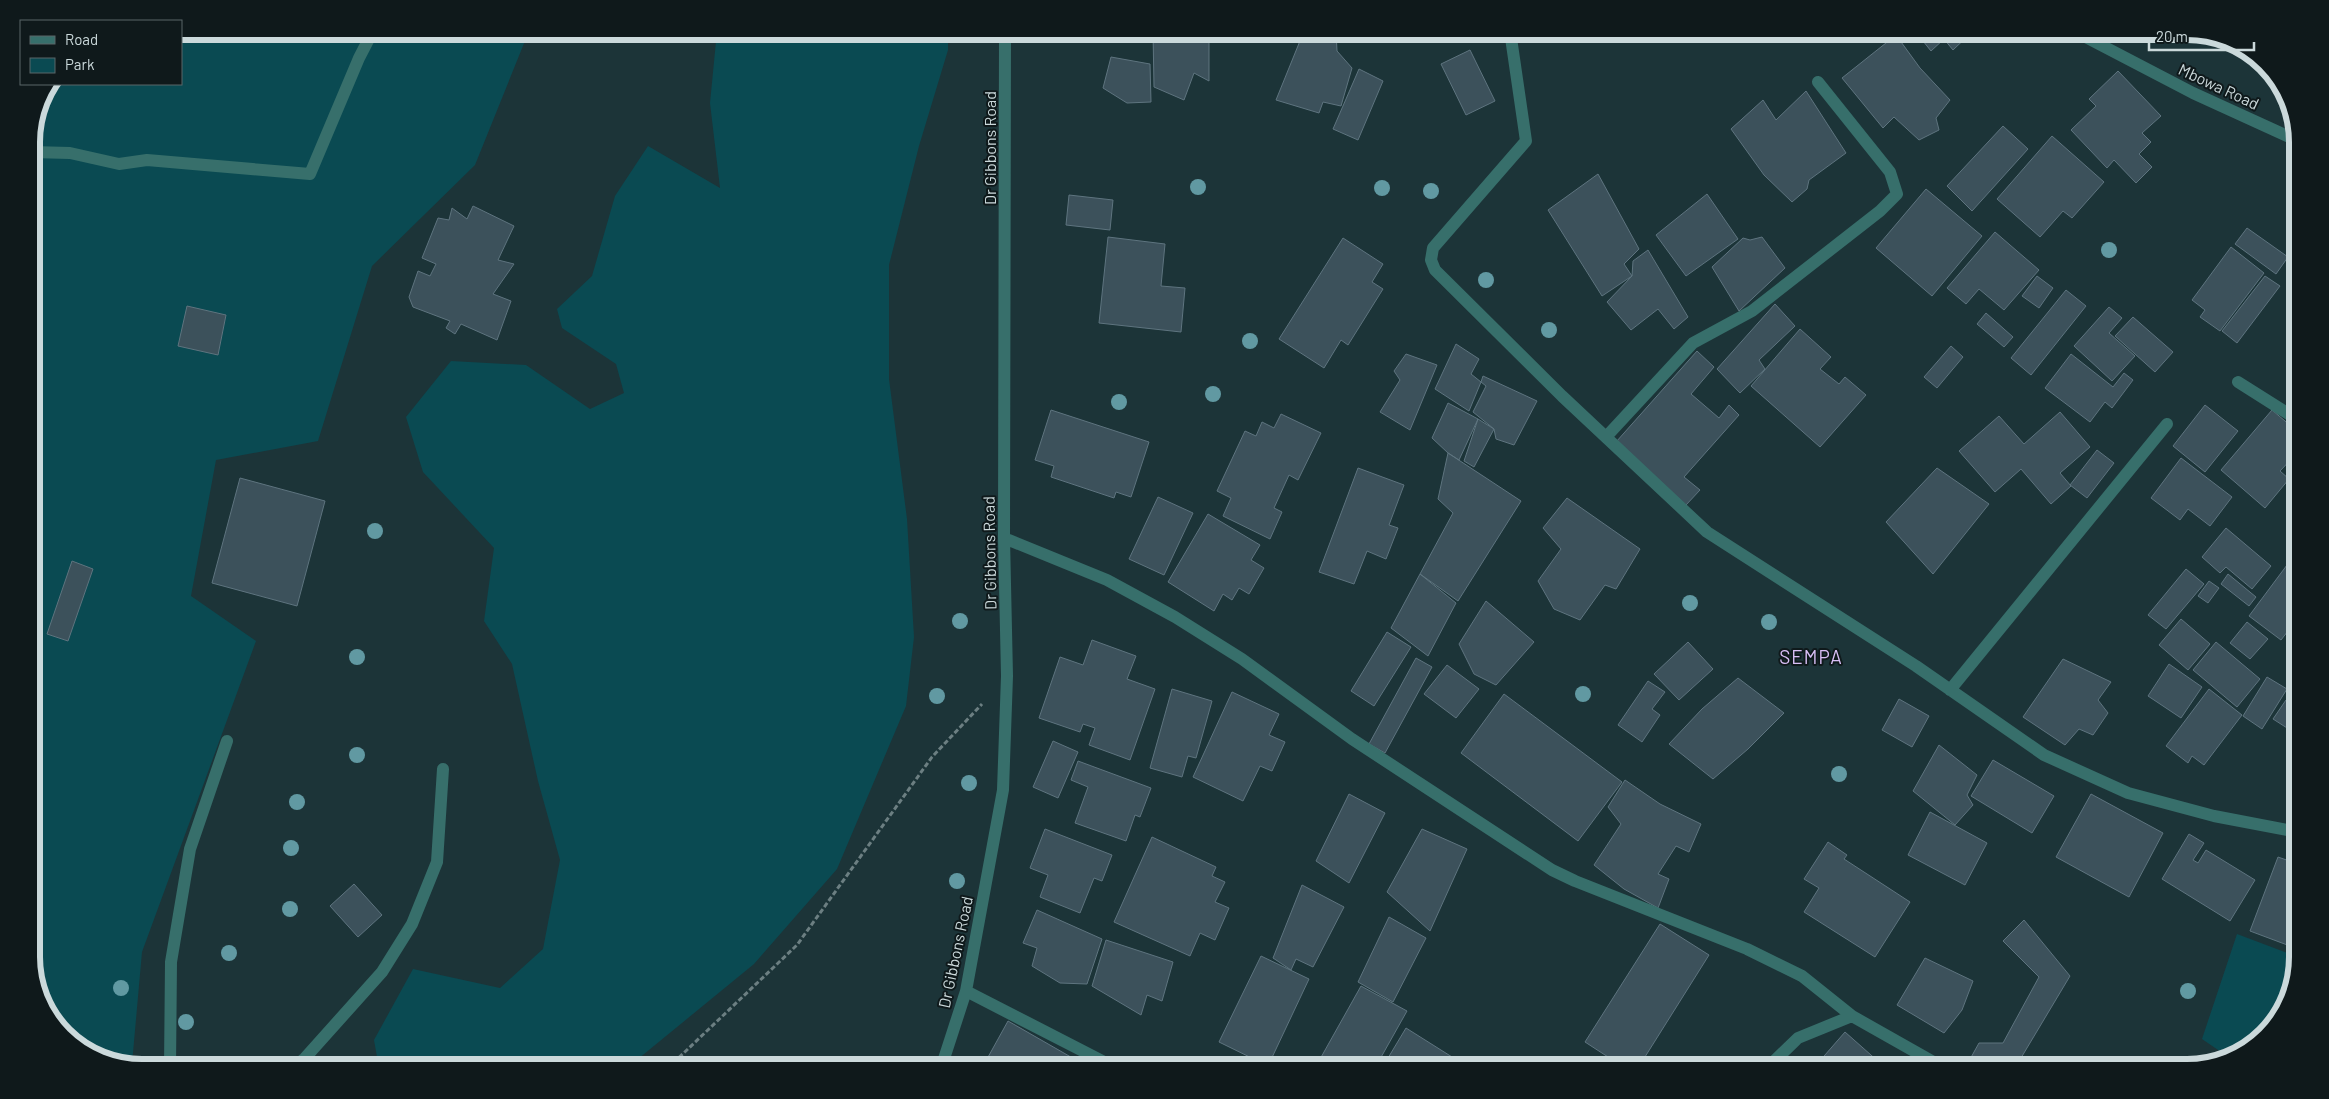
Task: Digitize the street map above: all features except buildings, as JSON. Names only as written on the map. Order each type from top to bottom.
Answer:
[{"type":"street","points":[[40,152],[70,153],[119,164],[147,160],[310,174],[368,40]]},
{"type":"street","name":"Dr Gibbons Road","points":[[944,1059],[966,991],[1003,790],[1007,676],[1004,538],[1005,40]]},
{"type":"street","points":[[1511,40],[1526,140],[1433,248],[1431,260],[1435,270],[1606,437],[1707,532],[1950,690],[2044,754],[2073,770],[2128,793],[2214,816],[2289,830]]},
{"type":"street","name":"Mbowa Road","points":[[2091,40],[2193,93],[2289,137]]},
{"type":"street","points":[[1606,437],[1693,343],[1752,312],[1880,211],[1897,194],[1890,172],[1818,82]]},
{"type":"street","points":[[2238,382],[2289,414]]},
{"type":"street","points":[[1950,690],[2167,424]]},
{"type":"street","points":[[1004,538],[1107,580],[1175,617],[1242,659],[1352,739],[1552,870],[1584,885],[1747,949],[1802,976],[1852,1016],[1928,1059]]},
{"type":"street","points":[[170,1059],[171,962],[190,849],[227,741]]},
{"type":"street","points":[[304,1059],[382,972],[412,924],[437,862],[443,769]]},
{"type":"street","points":[[966,991],[1098,1059]]},
{"type":"street","points":[[1776,1059],[1798,1038],[1852,1016]]},
{"type":"path","points":[[677,1059],[797,945],[932,757],[1007,676]]},
{"type":"green space","points":[[182,40],[525,40],[475,165],[372,266],[318,441],[216,460],[191,596],[256,641],[142,952],[133,1058],[116,1056],[80,1038],[61,1019],[43,983],[40,964],[40,135],[43,116],[48,103],[58,85],[182,85]]},
{"type":"green space","points":[[716,40],[948,40],[948,50],[919,146],[889,265],[889,379],[907,519],[914,637],[906,706],[837,869],[754,964],[638,1059],[377,1059],[374,1040],[413,969],[500,988],[543,949],[560,860],[538,781],[512,664],[484,621],[494,548],[423,472],[406,417],[451,361],[526,365],[590,409],[624,393],[616,364],[562,328],[557,309],[592,276],[615,196],[648,146],[720,188],[710,103]]},
{"type":"green space","points":[[2237,934],[2289,954],[2286,983],[2281,996],[2268,1019],[2254,1034],[2244,1042],[2222,1053],[2202,1039]]},
{"type":"district","name":"SEMPA","points":[[1811,656]]}]
